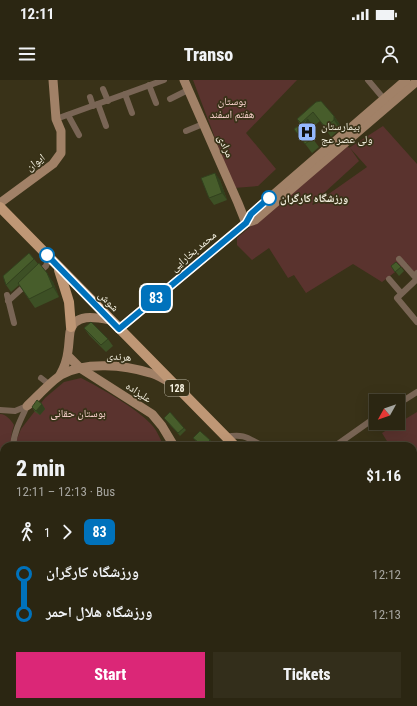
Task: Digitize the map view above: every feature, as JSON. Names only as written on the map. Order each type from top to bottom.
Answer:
[{"type":"main road","name":"شوش","points":[[0,207],[231,442]]},
{"type":"main road","points":[[58,267],[69,302],[72,327]]},
{"type":"street","name":"ایوان","points":[[0,203],[53,164],[60,153],[62,131],[56,119],[53,80]]},
{"type":"street","points":[[56,119],[164,80]]},
{"type":"street","name":"مرادی","points":[[184,80],[246,223]]},
{"type":"street","points":[[368,80],[384,99]]},
{"type":"street","name":"محمد بخارایی","points":[[372,115],[384,99],[406,80]]},
{"type":"street","name":"محمد بخارایی","points":[[119,329],[246,223],[251,214],[372,115],[417,81]]},
{"type":"street","points":[[149,85],[156,103]]},
{"type":"street","points":[[103,90],[108,101]]},
{"type":"street","points":[[170,99],[188,90]]},
{"type":"street","points":[[125,94],[132,114]]},
{"type":"street","points":[[90,97],[96,105],[106,126]]},
{"type":"street","points":[[68,115],[79,135]]},
{"type":"street","points":[[186,131],[203,124]]},
{"type":"street","points":[[14,323],[8,298],[46,266],[49,258]]},
{"type":"street","points":[[399,260],[417,277],[399,296]]},
{"type":"street","points":[[389,279],[417,322]]},
{"type":"street","points":[[72,327],[79,319],[84,318],[90,317],[110,320]]},
{"type":"street","name":"هرندی","points":[[14,442],[17,427],[27,406],[60,375],[65,366],[72,327]]},
{"type":"street","name":"علیزاده","points":[[68,356],[80,368],[152,414],[162,426],[172,442]]},
{"type":"street","name":"هرندی","points":[[60,375],[80,368],[115,366],[152,373],[173,384]]},
{"type":"street","points":[[41,378],[50,385]]},
{"type":"street","points":[[405,400],[417,392]]},
{"type":"street","points":[[0,410],[15,411],[27,406]]},
{"type":"street","points":[[341,442],[369,422]]},
{"type":"street","points":[[226,437],[243,435],[256,442]]},
{"type":"green space","name":"بوستان هفتم اسفند","points":[[193,80],[297,80],[246,133],[276,169],[258,186],[234,188]]},
{"type":"green space","points":[[383,126],[417,164],[417,270],[414,273],[407,263],[382,282],[353,264],[306,293],[294,275],[288,278],[269,248],[252,260],[237,245],[237,238],[347,145],[349,148]],"holes":[[[350,148],[367,167],[313,205],[312,204],[359,161]]]},
{"type":"green space","name":"بوستان حقانی","points":[[81,378],[118,399],[145,418],[155,429],[162,442],[16,442],[21,429],[45,398],[64,382]]},
{"type":"green space","points":[[417,412],[417,442],[388,442],[382,433],[387,430],[405,430],[405,419]]},
{"type":"green space","points":[[0,414],[2,414],[10,419],[14,425],[11,442],[0,442]]},
{"type":"building","points":[[321,101],[334,116],[334,120],[325,127],[313,112],[301,123],[297,119],[316,102]]},
{"type":"building","points":[[308,119],[303,127],[313,138],[305,144],[294,129]]},
{"type":"building","points":[[215,173],[222,193],[209,198],[201,178]]},
{"type":"building","points":[[29,253],[34,259],[6,285],[3,276]]},
{"type":"building","points":[[396,262],[401,267],[395,272],[391,266]]},
{"type":"building","points":[[39,263],[47,273],[53,287],[29,299],[18,283]]},
{"type":"building","points":[[91,322],[108,339],[101,345],[84,328]]},
{"type":"building","points":[[37,400],[42,404],[36,411],[32,407]]},
{"type":"building","points":[[170,412],[184,428],[178,433],[164,418]]},
{"type":"building","points":[[200,431],[210,440],[208,442],[198,442],[193,438]]},
{"type":"bus line","name":"83","points":[[47,255],[119,329],[246,223],[251,214],[269,198]]},
{"type":"place","name":"بیمارستان ولی عصر عج","points":[[307,132]]},
{"type":"place","name":"ورزشگاه کارگران","points":[[269,198]]}]
